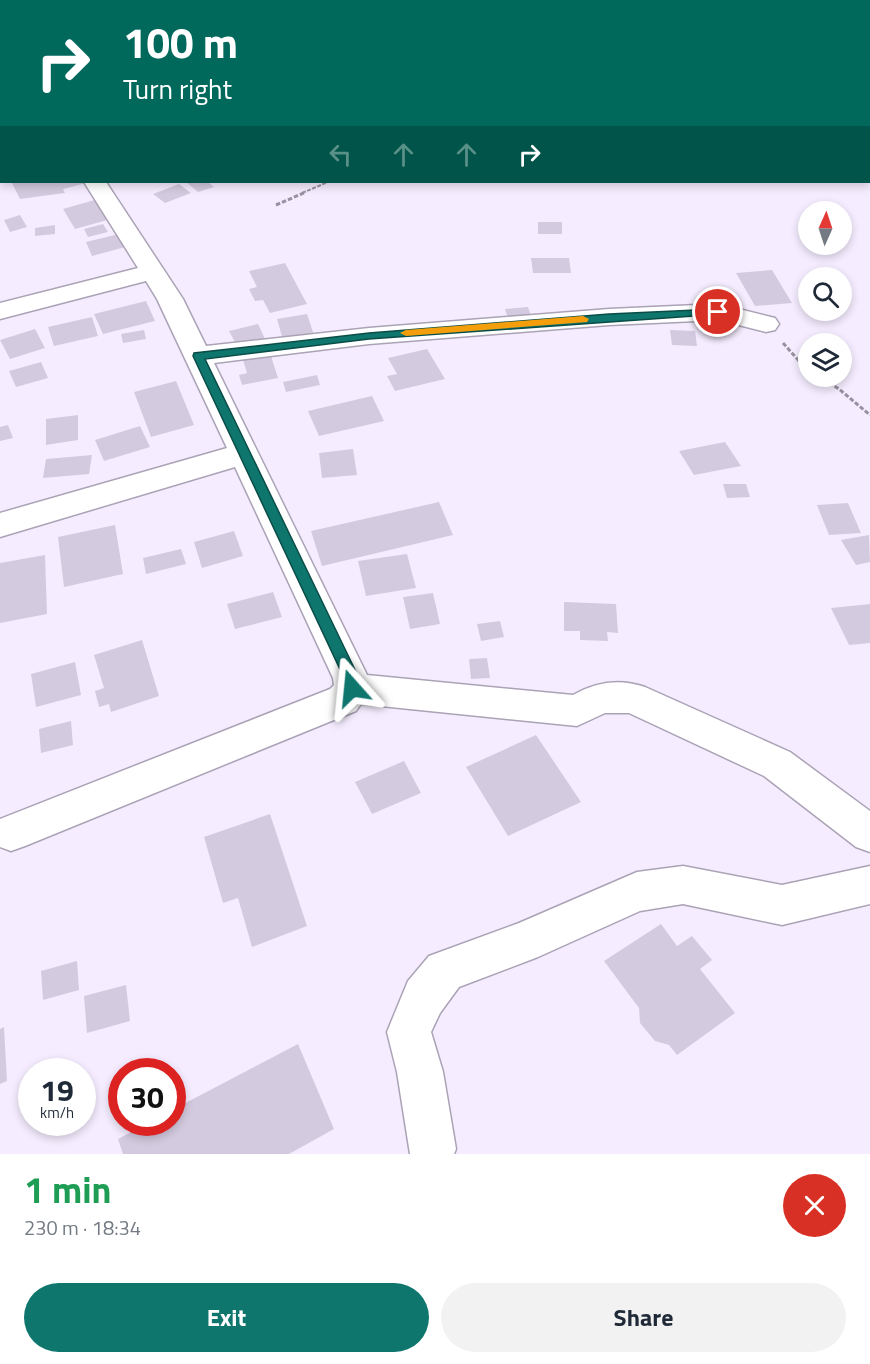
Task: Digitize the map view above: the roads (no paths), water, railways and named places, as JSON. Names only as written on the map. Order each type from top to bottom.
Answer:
[{"type":"street","points":[[10,833],[343,700],[352,688],[351,678],[170,299],[96,183]]},
{"type":"street","points":[[0,311],[153,272]]},
{"type":"street","points":[[198,356],[369,336],[609,317],[718,312],[766,324]]},
{"type":"street","points":[[0,525],[243,453]]},
{"type":"street","points":[[352,688],[577,711],[600,698],[632,698],[777,764],[870,834]]},
{"type":"street","points":[[432,1149],[420,1072],[409,1032],[424,997],[444,971],[523,942],[637,892],[683,885],[782,905],[870,885]]}]
